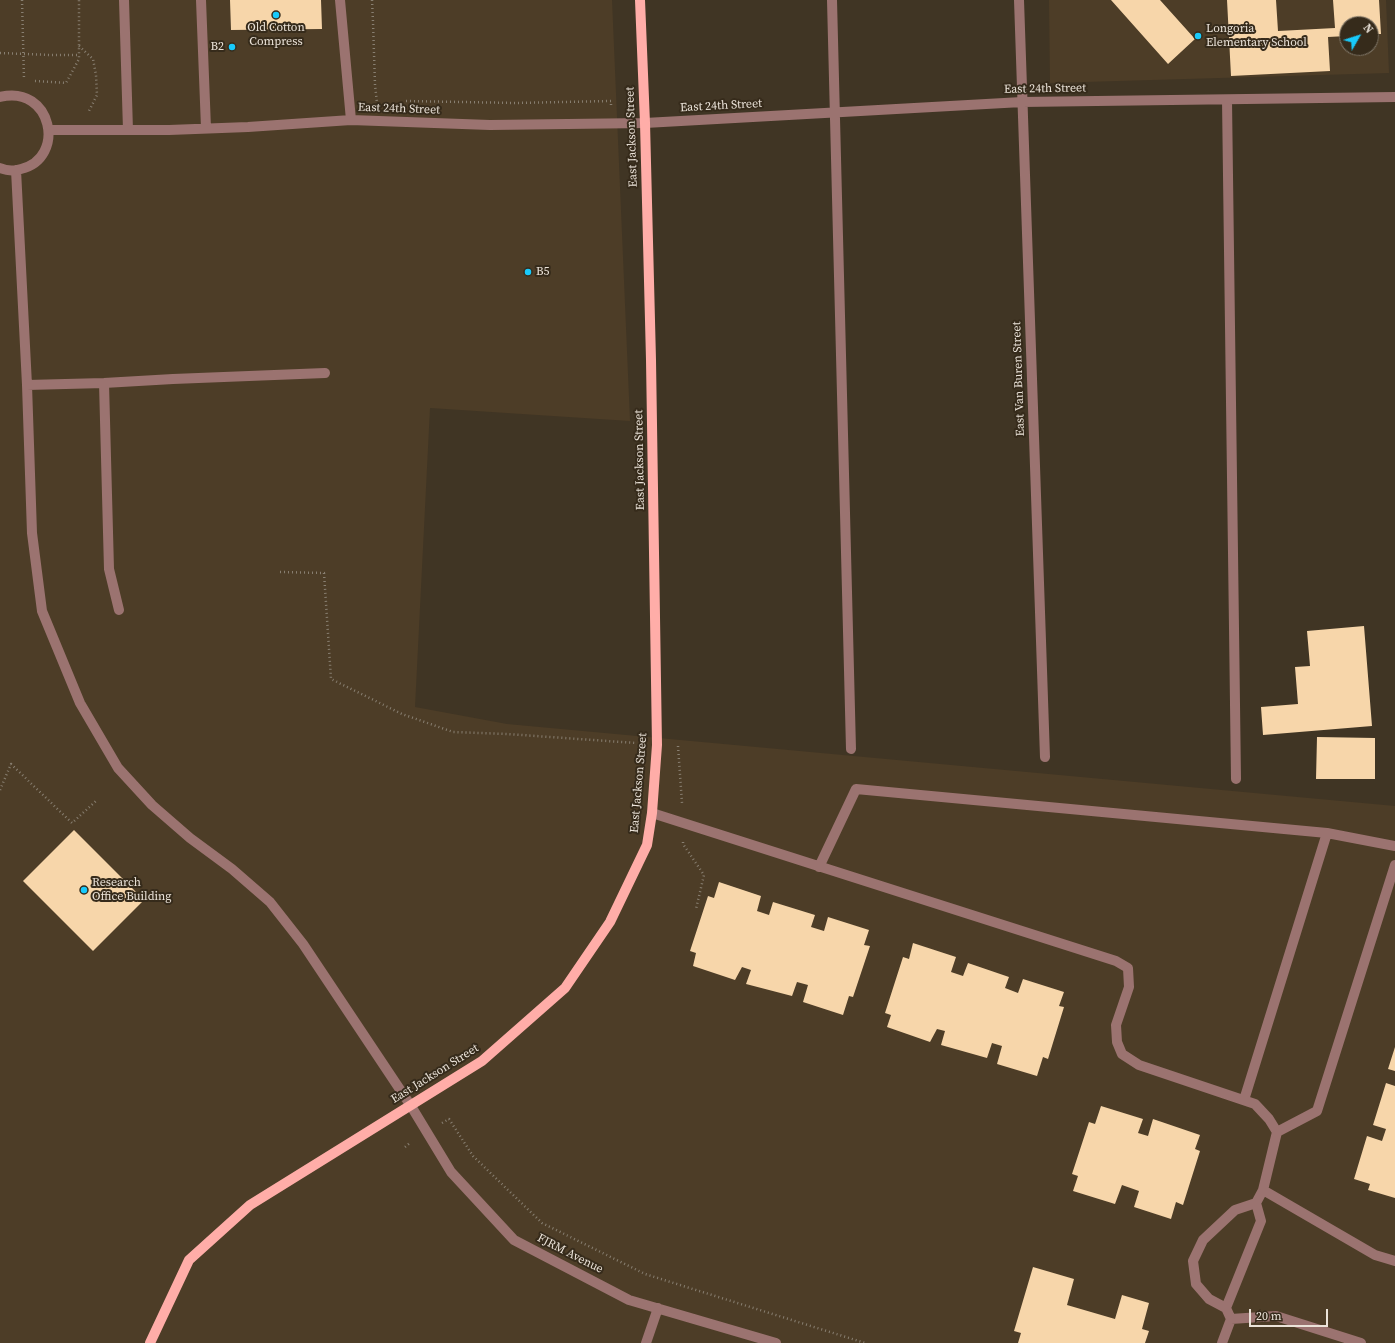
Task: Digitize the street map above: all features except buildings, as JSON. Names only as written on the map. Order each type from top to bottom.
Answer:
[{"type":"main road","name":"East Jackson Street","points":[[150,1343],[189,1260],[250,1205],[482,1061],[565,988],[610,922],[646,844],[652,813],[657,745],[651,352],[640,0]]},
{"type":"street","points":[[124,0],[128,130]]},
{"type":"street","points":[[201,0],[206,128]]},
{"type":"street","points":[[340,0],[351,120]]},
{"type":"street","points":[[832,0],[851,749]]},
{"type":"street","name":"East Van Buren Street","points":[[1019,0],[1045,758]]},
{"type":"street","points":[[0,97],[8,95],[20,96],[31,101],[40,108],[46,119],[49,130],[45,149],[34,164],[16,170],[4,170],[0,168]]},
{"type":"street","name":"East 24th Street","points":[[49,130],[248,127],[351,120],[490,125],[612,124],[1022,102],[1395,97]]},
{"type":"street","points":[[1227,100],[1236,779]]},
{"type":"street","name":"FJRM Avenue","points":[[16,170],[27,385],[32,533],[42,611],[80,703],[118,768],[152,804],[190,838],[232,869],[270,902],[303,944],[410,1106],[451,1172],[514,1240],[629,1300],[776,1343]]},
{"type":"street","points":[[27,385],[325,373]]},
{"type":"street","points":[[104,383],[109,569],[118,610]]},
{"type":"street","points":[[819,867],[856,789],[1327,833],[1395,846]]},
{"type":"street","points":[[652,813],[1116,961],[1128,968],[1130,987],[1116,1025],[1118,1042],[1122,1054],[1139,1065],[1255,1104],[1269,1119],[1277,1132],[1263,1190],[1256,1203],[1261,1222],[1226,1308]]},
{"type":"street","points":[[1244,1100],[1327,833]]},
{"type":"street","points":[[1277,1132],[1317,1111],[1395,864]]},
{"type":"street","points":[[1263,1190],[1375,1255],[1395,1262]]},
{"type":"street","points":[[1222,1343],[1231,1319],[1226,1308],[1209,1299],[1196,1284],[1193,1261],[1203,1240],[1235,1210],[1256,1203]]},
{"type":"street","points":[[646,1343],[658,1308]]},
{"type":"street","points":[[1231,1319],[1276,1316],[1361,1343]]},
{"type":"path","points":[[22,0],[24,80]]},
{"type":"path","points":[[36,84],[32,81],[66,83],[79,59],[79,0]]},
{"type":"path","points":[[372,0],[376,103],[384,102]]},
{"type":"path","points":[[79,45],[93,60],[96,75],[97,95],[90,111],[83,113]]},
{"type":"path","points":[[0,53],[79,55]]},
{"type":"path","points":[[398,101],[538,103],[611,101],[612,124]]},
{"type":"path","points":[[280,572],[324,573],[331,679],[402,714],[453,732],[507,734],[636,743]]},
{"type":"path","points":[[0,790],[11,764],[72,823],[96,801]]},
{"type":"path","points":[[405,1147],[426,1132],[449,1119],[473,1156],[542,1223],[645,1274],[865,1343]]},
{"type":"shaded area","points":[[0,0],[612,0],[630,421],[430,408],[415,707],[507,724],[1395,806],[1395,1343],[0,1343]]},
{"type":"shaded area","name":"Longoria Elementary School","points":[[1049,0],[1386,0],[1389,73],[1050,83]]},
{"type":"place","name":"Old Cotton Compress","points":[[276,15]]},
{"type":"place","name":"Longoria Elementary School","points":[[1198,36]]},
{"type":"place","name":"B2","points":[[232,47]]},
{"type":"place","name":"B5","points":[[528,272]]},
{"type":"place","name":"Research Office Building","points":[[84,890]]}]
